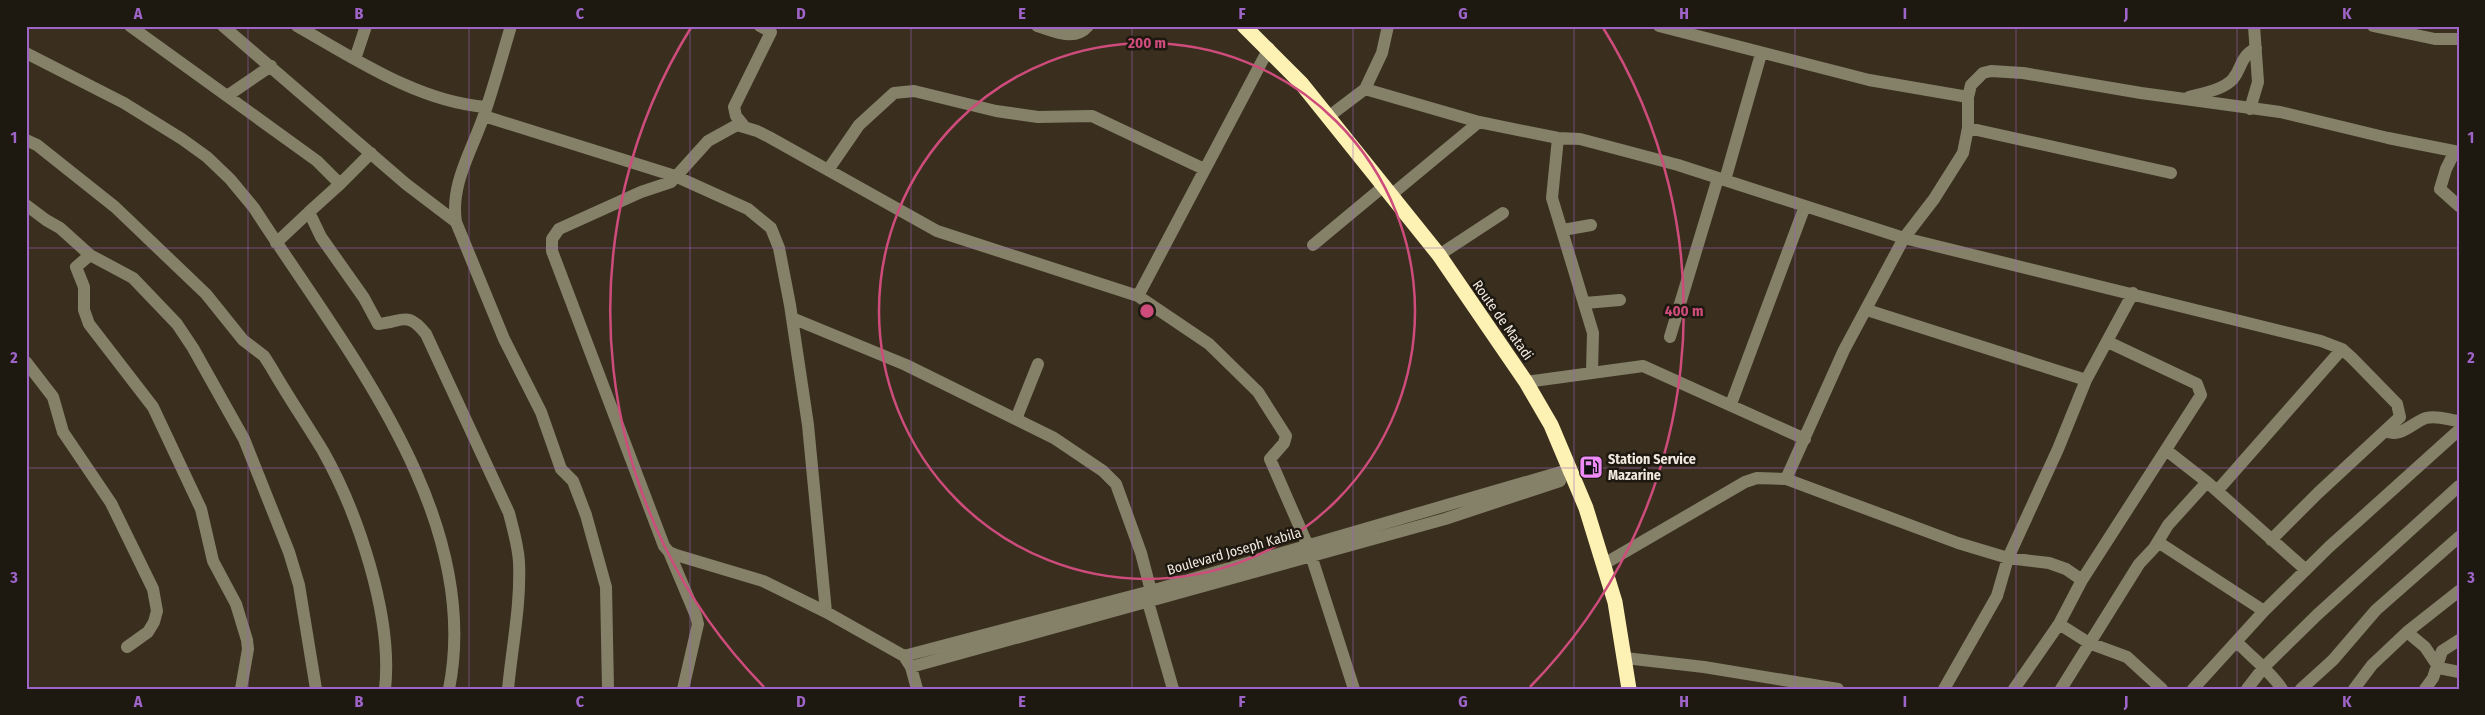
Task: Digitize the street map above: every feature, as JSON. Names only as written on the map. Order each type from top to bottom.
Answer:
[{"type":"highway","name":"Route de Matadi","points":[[1244,26],[1301,83],[1439,255],[1526,382],[1551,425],[1573,472],[1604,564],[1615,602],[1629,689]]},
{"type":"street","points":[[130,26],[317,161],[340,184]]},
{"type":"street","points":[[223,26],[406,184],[456,222]]},
{"type":"street","points":[[297,26],[355,59],[412,88],[675,176],[748,208],[771,228],[779,248],[792,318],[808,425],[826,612]]},
{"type":"street","points":[[355,59],[366,26]]},
{"type":"street","points":[[511,26],[485,112],[458,180],[453,205],[456,222],[504,339],[541,412],[561,469],[573,481],[586,515],[606,587],[608,689]]},
{"type":"street","points":[[1037,26],[1068,35],[1076,34],[1088,26]]},
{"type":"street","points":[[1328,117],[1365,89],[1382,53],[1388,26]]},
{"type":"street","points":[[1660,26],[1760,54],[1869,80],[1968,97]]},
{"type":"street","points":[[2250,109],[2258,82],[2254,26]]},
{"type":"street","points":[[2373,26],[2435,39],[2459,40]]},
{"type":"street","points":[[744,126],[734,112],[734,107],[768,28]]},
{"type":"street","points":[[1138,296],[1268,48]]},
{"type":"street","points":[[2184,98],[2225,85],[2235,76],[2245,54],[2256,48]]},
{"type":"street","points":[[26,54],[124,103],[207,157],[230,179],[254,208],[381,404],[404,444],[420,480],[449,570],[453,650],[449,689]]},
{"type":"street","points":[[1670,337],[1722,179],[1760,54]]},
{"type":"street","points":[[227,96],[270,66]]},
{"type":"street","points":[[1786,479],[1844,350],[1904,238],[1934,199],[1963,153],[1968,128],[1968,97],[1976,77],[1991,70],[2023,73],[2250,109],[2296,114],[2388,138],[2457,152],[2446,168],[2440,189],[2459,206]]},
{"type":"street","points":[[1365,89],[1479,122],[1558,138],[1580,139],[1722,179],[1904,238],[2276,328],[2342,349],[2399,408],[2400,417],[2318,493],[2272,540]]},
{"type":"street","points":[[828,170],[859,125],[894,93],[914,91],[996,111],[1038,117],[1092,116],[1204,169]]},
{"type":"street","points":[[1313,246],[1479,122]]},
{"type":"street","points":[[683,689],[698,624],[696,616],[669,552],[664,546],[552,251],[552,239],[559,229],[641,192],[671,182],[708,141],[737,125],[757,131],[937,231],[1138,296],[1209,344],[1258,392],[1286,436],[1284,443],[1270,459],[1310,551],[1354,689]]},
{"type":"street","points":[[1968,128],[2171,173]]},
{"type":"street","points":[[1558,138],[1552,198],[1585,303],[1592,333],[1592,372]]},
{"type":"street","points":[[26,140],[37,145],[116,207],[206,294],[243,340],[264,356],[322,451],[361,536],[381,610],[385,651],[384,689]]},
{"type":"street","points":[[276,243],[371,153]]},
{"type":"street","points":[[26,205],[60,228],[90,255],[133,278],[177,324],[216,388],[244,439],[276,517],[299,584],[316,689]]},
{"type":"street","points":[[1731,404],[1805,206]]},
{"type":"street","points":[[309,212],[321,237],[364,298],[378,324],[406,319],[416,321],[426,334],[509,512],[519,561],[519,588],[508,689]]},
{"type":"street","points":[[1439,255],[1503,213]]},
{"type":"street","points":[[1563,230],[1591,225]]},
{"type":"street","points":[[90,255],[76,267],[84,287],[86,316],[152,407],[201,509],[213,561],[236,604],[247,640],[248,649],[241,689]]},
{"type":"street","points":[[1944,689],[1997,596],[2008,558],[2058,450],[2086,380],[2133,293]]},
{"type":"street","points":[[1585,303],[1620,300]]},
{"type":"street","points":[[1867,310],[2086,380]]},
{"type":"street","points":[[792,318],[906,365],[1016,419],[1054,438],[1103,471],[1116,484],[1141,553],[1150,597],[1174,689]]},
{"type":"street","points":[[2014,689],[2058,624],[2082,580],[2201,395],[2197,384],[2183,376],[2108,342]]},
{"type":"street","points":[[2217,491],[2342,349]]},
{"type":"street","points":[[26,362],[53,397],[63,432],[111,503],[153,589],[157,611],[154,622],[148,632],[127,647]]},
{"type":"street","points":[[1016,419],[1038,364]]},
{"type":"street","points":[[1526,382],[1636,365],[1649,367],[1805,439]]},
{"type":"street","points":[[2385,431],[2390,433],[2404,431],[2416,422],[2431,417],[2459,421]]},
{"type":"street","points":[[2193,689],[2264,611],[2306,570],[2459,430]]},
{"type":"street","points":[[2166,450],[2207,482],[2306,570]]},
{"type":"street","name":"Boulevard Joseph Kabila","points":[[911,667],[1573,472]]},
{"type":"street","points":[[1604,564],[1746,482],[1757,478],[1786,479],[1958,543],[2008,558],[2048,563],[2066,569],[2082,580]]},
{"type":"street","points":[[2061,689],[2136,568],[2158,542],[2168,525],[2207,482]]},
{"type":"street","points":[[2247,689],[2264,667],[2316,615],[2459,486]]},
{"type":"street","points":[[2301,689],[2333,660],[2376,610],[2459,537]]},
{"type":"street","points":[[2158,542],[2264,611]]},
{"type":"street","points":[[669,552],[764,581],[826,612],[904,656],[911,667],[917,689]]},
{"type":"street","points":[[2354,689],[2372,665],[2408,632],[2459,591]]},
{"type":"street","name":"Boulevard Joseph Kabila","points":[[904,656],[1150,597]]},
{"type":"street","points":[[2058,624],[2090,643],[2127,658],[2162,689]]},
{"type":"street","points":[[2408,632],[2425,647],[2437,665],[2442,669],[2459,672]]},
{"type":"street","points":[[2429,686],[2442,651],[2459,640]]},
{"type":"street","points":[[2237,642],[2264,667],[2282,689]]},
{"type":"street","points":[[1625,658],[1704,667],[1838,689]]},
{"type":"place","name":"Station Service Mazarine","points":[[1591,467]]}]
